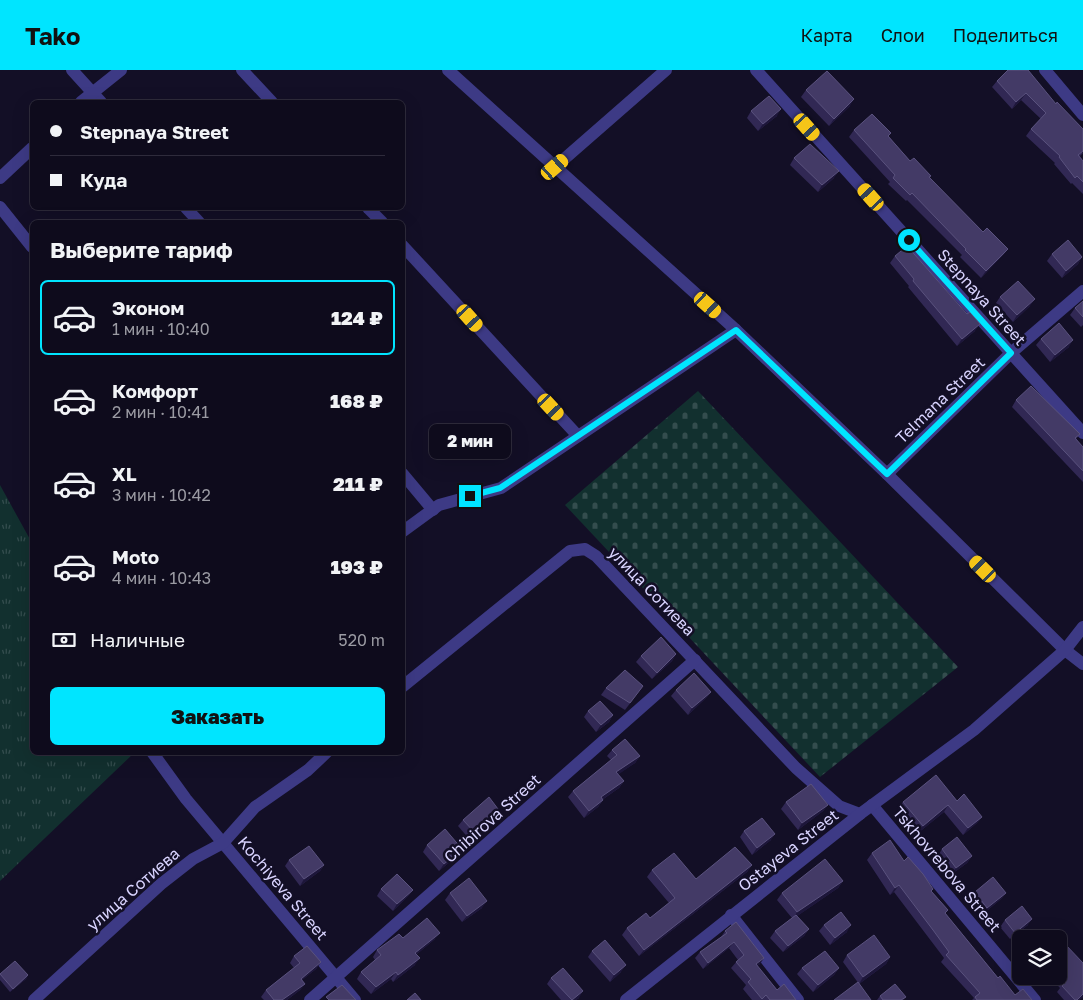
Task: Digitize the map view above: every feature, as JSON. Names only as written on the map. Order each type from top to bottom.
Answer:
[{"type":"street","points":[[72,70],[99,100]]},
{"type":"street","points":[[83,100],[121,70]]},
{"type":"street","points":[[242,70],[270,100]]},
{"type":"street","points":[[448,70],[736,330],[887,474],[1066,650],[1083,664]]},
{"type":"street","points":[[555,167],[666,70]]},
{"type":"street","name":"Stepnaya Street","points":[[756,70],[1083,434]]},
{"type":"street","points":[[1045,70],[1083,115]]},
{"type":"street","points":[[0,178],[30,150]]},
{"type":"street","points":[[0,207],[30,244]]},
{"type":"street","points":[[188,210],[197,220]]},
{"type":"street","points":[[370,210],[380,220]]},
{"type":"street","points":[[405,248],[578,436]]},
{"type":"street","name":"Telmana Street","points":[[887,474],[1011,353],[1083,291]]},
{"type":"street","points":[[405,530],[439,505],[500,488],[736,330]]},
{"type":"street","points":[[405,477],[433,510]]},
{"type":"street","name":"улица Сотиева","points":[[405,685],[570,551],[585,549],[596,556],[820,791],[839,806],[860,814]]},
{"type":"street","name":"Ostayeva Street","points":[[626,1000],[860,814],[974,730],[1066,650],[1083,627]]},
{"type":"street","name":"Chibirova Street","points":[[310,1000],[695,660]]},
{"type":"street","name":"Kochiyeva Street","points":[[154,755],[186,799],[337,977],[354,1000]]},
{"type":"street","name":"улица Сотиева","points":[[34,1000],[161,884],[193,858],[223,843],[255,807],[308,770],[324,755]]},
{"type":"street","name":"Tskhovrebova Street","points":[[872,805],[1035,1000]]},
{"type":"street","points":[[731,915],[798,1000]]},
{"type":"green space","points":[[698,391],[958,667],[820,777],[565,505]]},
{"type":"green space","points":[[0,485],[30,539],[30,755],[132,755],[0,881]]},
{"type":"building","points":[[1008,70],[1028,70],[1056,104],[1057,102],[1083,129],[1083,151],[1078,155],[1083,161],[1083,182],[1077,176],[1075,178],[1060,156],[1031,129],[1046,113],[1026,93],[1016,102],[997,81]]},
{"type":"building","points":[[827,71],[854,99],[834,119],[806,90]]},
{"type":"building","points":[[769,96],[781,109],[763,124],[751,111]]},
{"type":"building","points":[[872,114],[891,133],[888,136],[910,161],[914,158],[931,176],[929,177],[983,232],[987,228],[1008,249],[986,271],[912,193],[910,195],[893,178],[895,175],[854,130]]},
{"type":"building","points":[[810,144],[839,171],[822,185],[794,158]]},
{"type":"building","points":[[1068,240],[1082,257],[1066,271],[1052,254]]},
{"type":"building","points":[[907,246],[967,314],[970,312],[980,324],[962,339],[913,281],[914,279],[895,256]]},
{"type":"building","points":[[1018,281],[1035,299],[1017,315],[1000,297]]},
{"type":"building","points":[[1083,301],[1083,317],[1075,308]]},
{"type":"building","points":[[1059,323],[1073,340],[1055,355],[1041,339]]},
{"type":"building","points":[[1031,386],[1080,434],[1075,438],[1083,447],[1083,471],[1016,400]]},
{"type":"building","points":[[661,637],[676,654],[657,673],[641,656]]},
{"type":"building","points":[[625,670],[643,686],[630,703],[606,688]]},
{"type":"building","points":[[694,673],[711,692],[692,708],[676,690]]},
{"type":"building","points":[[600,701],[613,715],[601,725],[588,711]]},
{"type":"building","points":[[625,739],[640,756],[616,772],[624,781],[601,797],[603,800],[589,811],[573,791],[617,755],[612,750]]},
{"type":"building","points":[[936,775],[957,801],[964,794],[982,817],[968,828],[948,805],[923,826],[903,802]]},
{"type":"building","points":[[811,784],[828,805],[802,823],[786,802]]},
{"type":"building","points":[[489,797],[501,813],[476,834],[463,820]]},
{"type":"building","points":[[762,818],[775,834],[757,848],[744,831]]},
{"type":"building","points":[[445,829],[462,849],[444,864],[427,845]]},
{"type":"building","points":[[957,837],[972,856],[956,868],[942,849]]},
{"type":"building","points":[[890,840],[904,861],[908,857],[923,874],[933,889],[931,891],[948,910],[945,913],[998,978],[1000,976],[1015,995],[1023,989],[1032,1000],[977,1000],[975,997],[980,993],[946,955],[949,952],[899,885],[895,888],[872,853]]},
{"type":"building","points":[[309,846],[324,865],[304,879],[289,860]]},
{"type":"building","points":[[735,847],[752,865],[644,950],[627,928],[646,913],[650,918],[675,898],[652,870],[674,853],[696,879]]},
{"type":"building","points":[[825,859],[843,881],[797,912],[782,893]]},
{"type":"building","points":[[397,874],[413,890],[397,904],[381,889]]},
{"type":"building","points":[[993,877],[1006,893],[987,908],[975,892]]},
{"type":"building","points":[[469,878],[487,901],[467,916],[450,893]]},
{"type":"building","points":[[1022,906],[1032,919],[1019,930],[1013,930],[1005,920]]},
{"type":"building","points":[[841,912],[851,925],[835,938],[824,925]]},
{"type":"building","points":[[796,915],[809,929],[788,946],[775,931]]},
{"type":"building","points":[[427,918],[440,933],[415,953],[420,958],[398,975],[396,972],[376,987],[361,972],[381,955],[377,950],[399,934],[403,938]]},
{"type":"building","points":[[736,922],[764,958],[756,964],[777,990],[784,984],[796,1000],[770,1000],[766,995],[762,999],[748,982],[751,979],[736,962],[744,955],[734,942],[708,963],[700,952],[727,933],[725,931]]},
{"type":"building","points":[[874,935],[890,957],[863,977],[847,955]]},
{"type":"building","points":[[605,940],[626,965],[614,975],[592,951]]},
{"type":"building","points":[[307,946],[321,962],[301,979],[305,984],[282,1000],[274,1000],[266,990],[300,963],[294,956]]},
{"type":"building","points":[[1067,946],[1083,963],[1083,994],[1075,1000],[1062,986],[1067,985]]},
{"type":"building","points":[[825,951],[839,968],[818,985],[802,968]]},
{"type":"building","points":[[15,961],[28,975],[13,989],[0,974]]},
{"type":"building","points":[[563,968],[583,991],[572,1000],[551,978]]},
{"type":"building","points":[[858,982],[871,1000],[834,1000]]},
{"type":"building","points":[[895,984],[906,997],[901,1000],[883,1000],[880,996]]},
{"type":"building","points":[[342,985],[356,1000],[329,1000],[326,997]]},
{"type":"building","points":[[415,993],[421,1000],[407,1000]]},
{"type":"route","points":[[470,496],[500,488],[736,330],[887,474],[1011,353],[909,240]]}]
